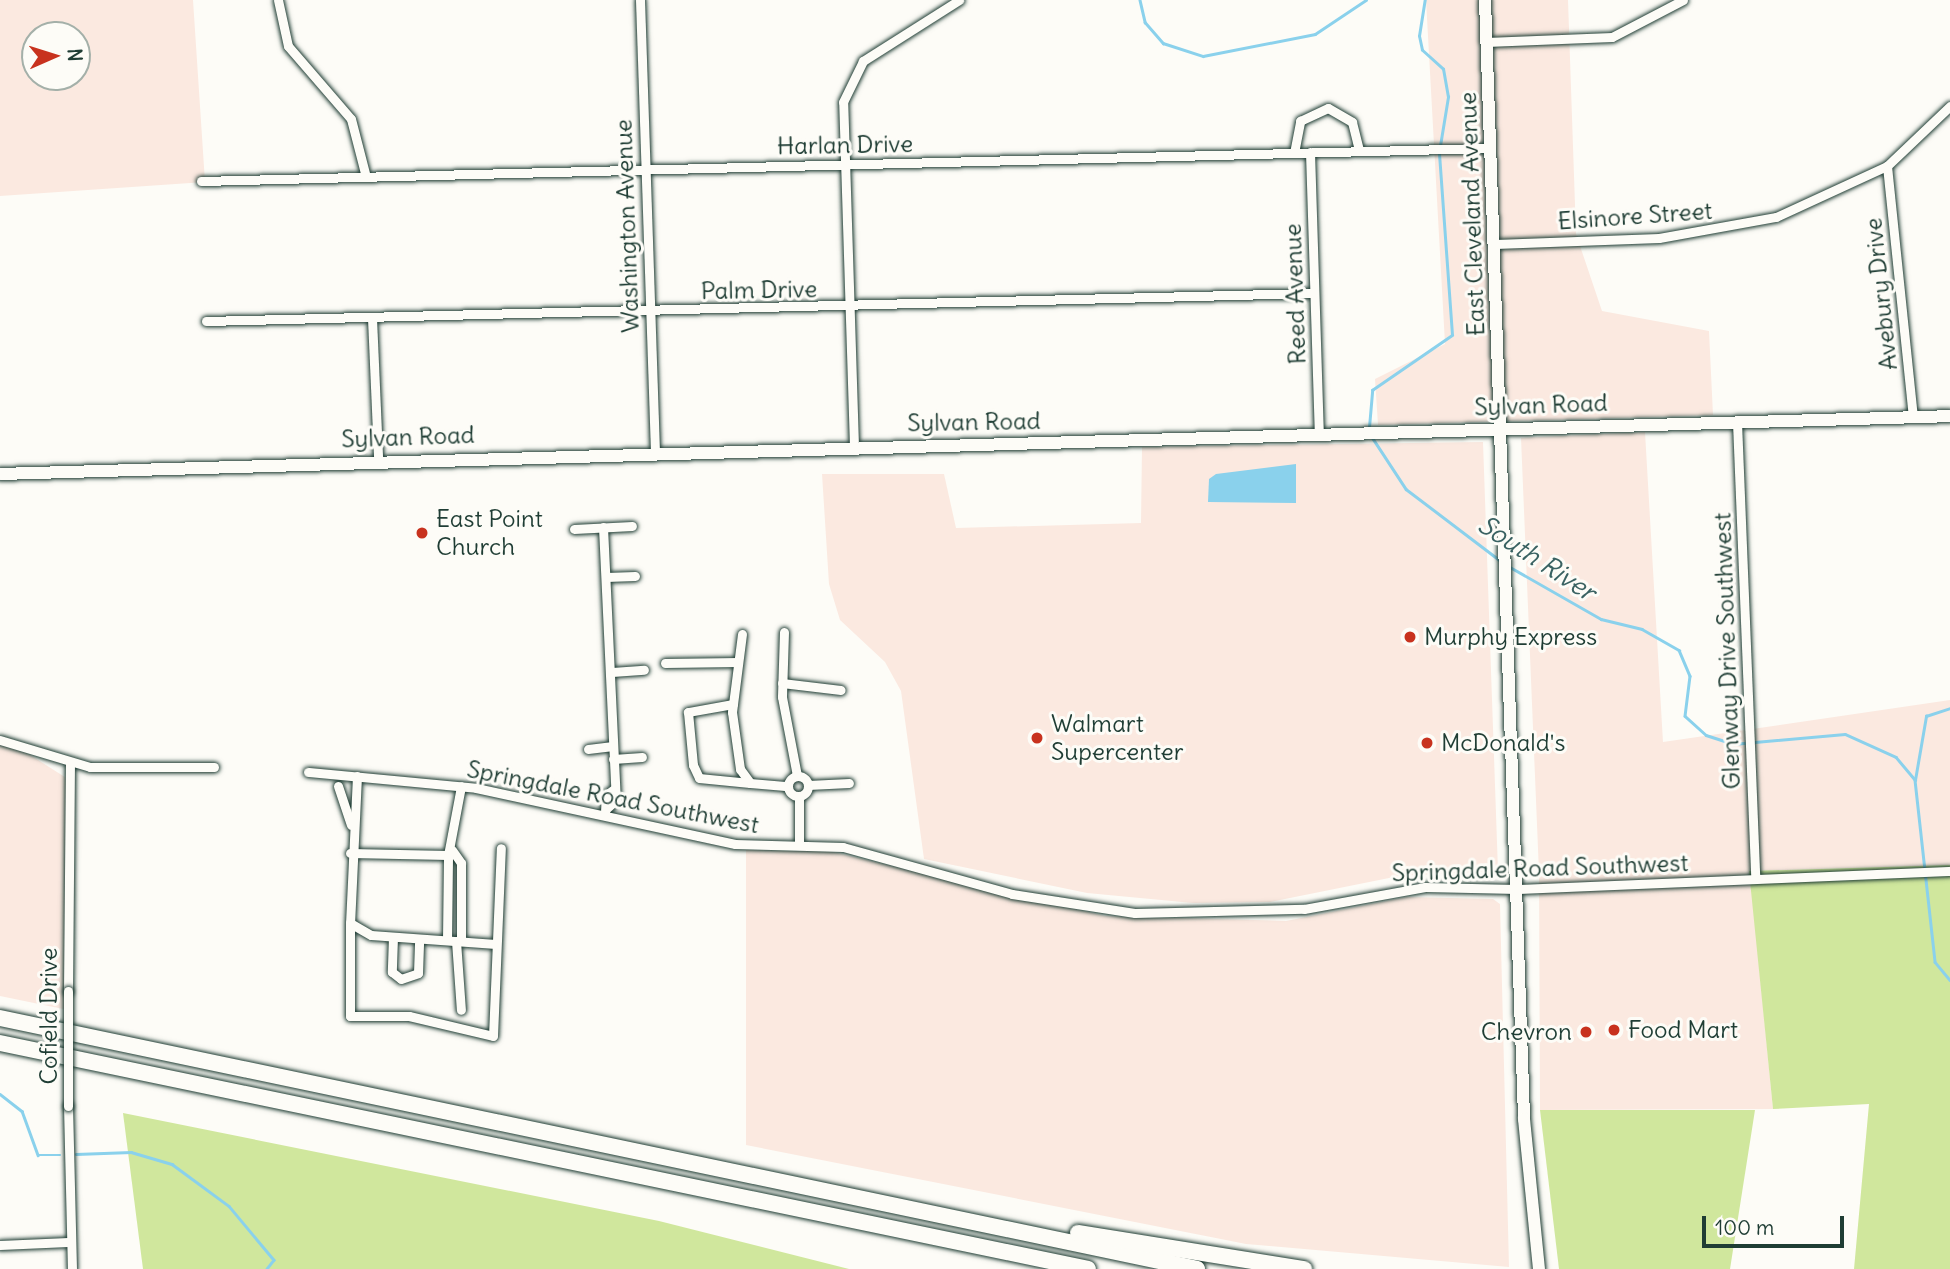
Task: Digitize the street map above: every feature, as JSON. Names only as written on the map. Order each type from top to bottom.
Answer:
[{"type":"highway","points":[[0,1018],[407,1109],[952,1216],[1197,1269]]},
{"type":"highway","points":[[0,1043],[1088,1269]]},
{"type":"highway","points":[[952,1216],[1304,1269]]},
{"type":"main road","name":"East Cleveland Avenue","points":[[1485,0],[1524,1119],[1539,1269]]},
{"type":"main road","name":"Sylvan Road","points":[[0,474],[378,458],[1950,416]]},
{"type":"street","points":[[278,0],[288,46],[351,119],[366,177]]},
{"type":"street","name":"Washington Avenue","points":[[640,0],[643,170],[655,451]]},
{"type":"street","points":[[854,446],[843,102],[863,61],[959,0]]},
{"type":"street","points":[[1486,42],[1612,37],[1683,0]]},
{"type":"street","name":"Elsinore Street","points":[[1495,244],[1729,228],[1821,201],[1887,166],[1950,106]]},
{"type":"street","points":[[1294,153],[1300,121],[1328,108],[1352,122],[1359,151]]},
{"type":"street","name":"Harlan Drive","points":[[201,181],[1490,148]]},
{"type":"street","name":"Reed Avenue","points":[[1310,152],[1319,433]]},
{"type":"street","name":"Avebury Drive","points":[[1887,166],[1913,417]]},
{"type":"street","name":"Palm Drive","points":[[206,321],[849,307],[1314,293]]},
{"type":"street","points":[[372,318],[378,458]]},
{"type":"street","name":"Glenway Drive Southwest","points":[[1737,422],[1755,878]]},
{"type":"street","points":[[574,529],[632,526]]},
{"type":"street","points":[[603,527],[612,672],[613,746],[613,790],[606,795],[605,812]]},
{"type":"street","points":[[606,577],[635,576]]},
{"type":"street","points":[[784,632],[782,683],[797,776],[808,785],[849,782]]},
{"type":"street","points":[[742,634],[733,704],[735,745],[750,783]]},
{"type":"street","points":[[665,663],[738,662]]},
{"type":"street","points":[[612,672],[645,670]]},
{"type":"street","points":[[782,683],[841,690]]},
{"type":"street","points":[[733,704],[688,712],[693,765],[699,778],[789,786],[799,796]]},
{"type":"street","points":[[0,740],[70,764],[214,767]]},
{"type":"street","points":[[588,748],[613,746]]},
{"type":"street","points":[[613,759],[642,757]]},
{"type":"street","name":"Cofield Drive","points":[[70,764],[68,1242],[72,1269]]},
{"type":"street","name":"Springdale Road Southwest","points":[[308,772],[461,786],[605,812],[734,844],[843,847],[1012,894],[1135,913],[1219,916],[1304,909],[1425,887],[1517,889],[1950,871]]},
{"type":"street","points":[[357,776],[350,853],[350,1016],[409,1016],[490,1037],[501,848]]},
{"type":"street","points":[[789,786],[797,776]]},
{"type":"street","points":[[799,845],[799,796],[808,785]]},
{"type":"street","points":[[338,786],[351,826]]},
{"type":"street","points":[[461,786],[450,853],[454,941],[461,1010]]},
{"type":"street","points":[[350,853],[450,853],[461,863],[454,941]]},
{"type":"street","points":[[350,923],[393,937],[496,944]]},
{"type":"street","points":[[393,937],[392,972],[401,979],[418,973],[419,940]]},
{"type":"street","points":[[0,1245],[68,1242]]},
{"type":"shaded area","points":[[0,0],[193,0],[205,182],[0,196]]},
{"type":"shaded area","points":[[1426,0],[1568,0],[1576,234],[1602,311],[1709,331],[1713,415],[1378,425],[1375,379],[1445,344]]},
{"type":"shaded area","points":[[1645,432],[1663,742],[1950,700],[1950,865],[1750,871],[1773,1109],[1540,1110],[1539,873],[1521,438]]},
{"type":"shaded area","points":[[1483,442],[1498,871],[1399,876],[1270,902],[1193,903],[1087,893],[924,859],[901,691],[885,662],[840,620],[829,584],[822,474],[944,474],[956,528],[1141,523],[1142,447]]},
{"type":"shaded area","points":[[0,743],[16,746],[68,779],[68,1010],[0,996]]},
{"type":"shaded area","points":[[746,850],[828,851],[1105,916],[1286,921],[1407,897],[1493,899],[1500,904],[1509,1267],[1246,1244],[746,1145]]},
{"type":"green space","points":[[1950,865],[1950,1269],[1854,1269],[1869,1104],[1773,1109],[1749,871]]},
{"type":"green space","points":[[1540,1110],[1755,1110],[1730,1269],[1559,1269]]},
{"type":"green space","points":[[123,1113],[659,1221],[849,1269],[143,1269]]},
{"type":"water","points":[[1296,464],[1296,503],[1208,502],[1209,479],[1216,474]]},
{"type":"waterway","name":"South River","points":[[1140,0],[1145,22],[1163,43],[1203,56],[1315,34],[1366,0]]},
{"type":"waterway","name":"South River","points":[[1369,427],[1372,390],[1452,335],[1439,152],[1448,97],[1443,69],[1422,50],[1419,36],[1425,0]]},
{"type":"waterway","name":"South River","points":[[1372,437],[1406,489],[1501,561]]},
{"type":"waterway","name":"South River","points":[[1510,567],[1601,619],[1642,629],[1679,650],[1690,676],[1685,716],[1706,735],[1733,744],[1845,734],[1896,757],[1915,780],[1935,962],[1950,980]]},
{"type":"waterway","points":[[1915,780],[1926,716],[1950,708]]},
{"type":"waterway","points":[[0,1094],[22,1111],[38,1155],[60,1155]]},
{"type":"waterway","points":[[76,1154],[131,1152],[172,1164],[229,1206],[274,1260],[267,1269]]},
{"type":"place","name":"East Point Church","points":[[422,533]]},
{"type":"place","name":"Murphy Express","points":[[1410,637]]},
{"type":"place","name":"Walmart Supercenter","points":[[1037,738]]},
{"type":"place","name":"McDonald's","points":[[1427,743]]},
{"type":"place","name":"Food Mart","points":[[1614,1030]]},
{"type":"place","name":"Chevron","points":[[1586,1032]]}]
